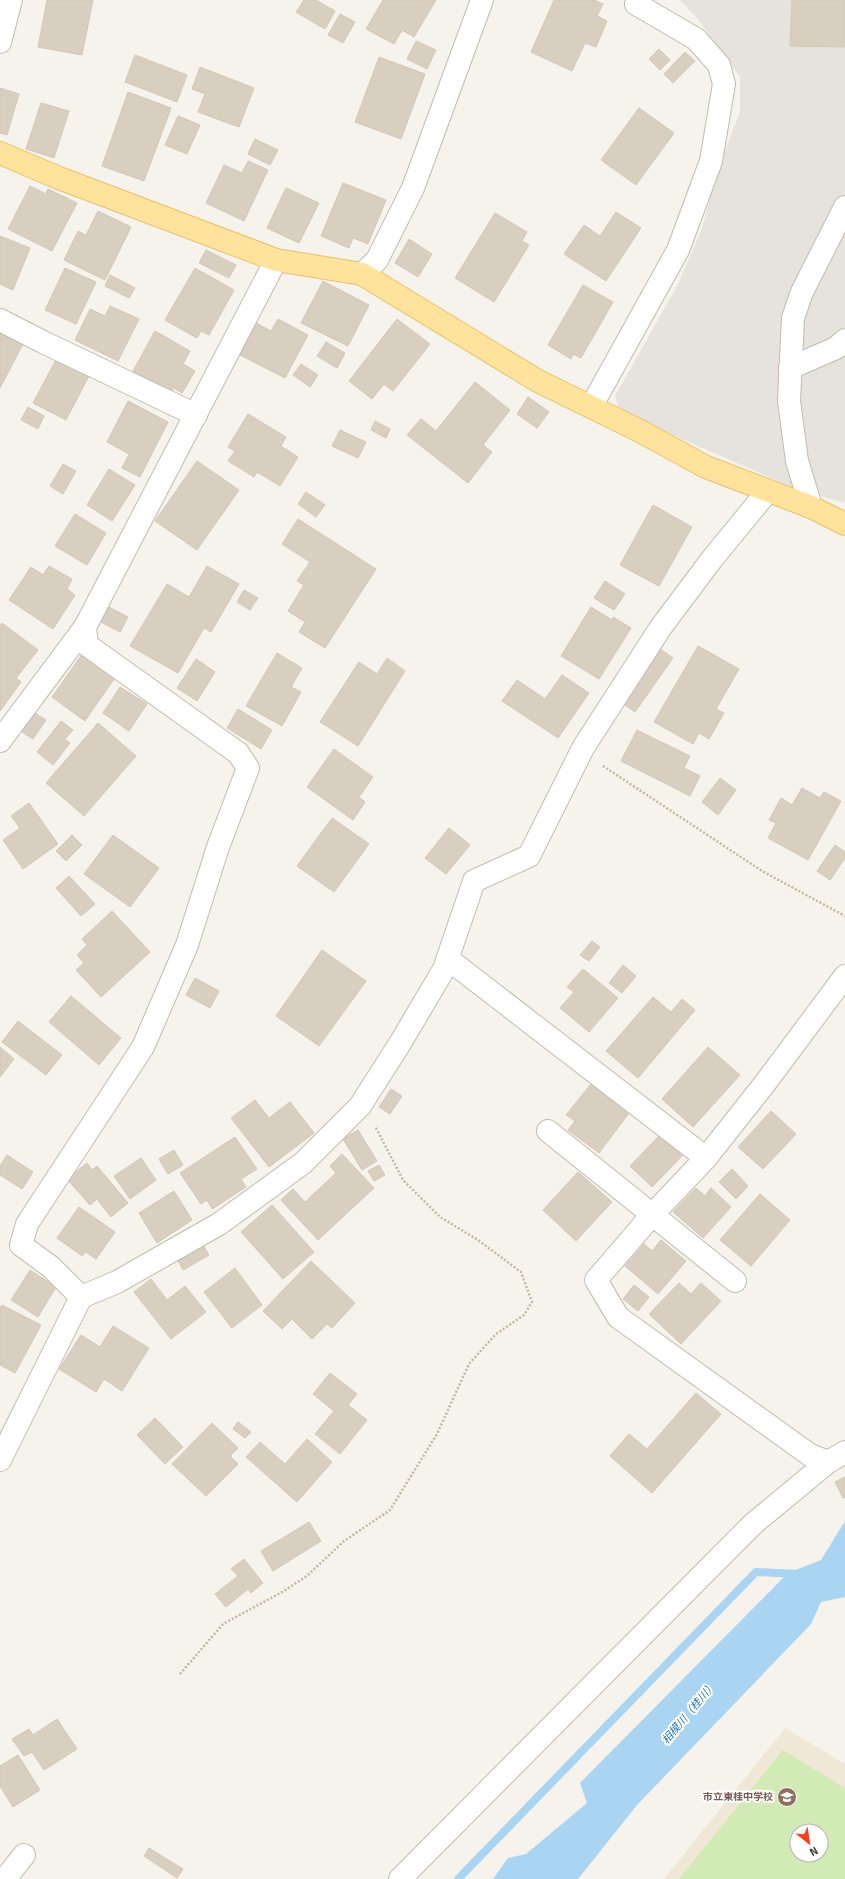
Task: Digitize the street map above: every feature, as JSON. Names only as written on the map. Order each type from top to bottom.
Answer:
[{"type":"main road","points":[[0,153],[59,178],[276,260],[362,274],[538,381],[640,431],[706,467],[768,492],[811,507],[845,524]]},
{"type":"street","points":[[0,42],[11,0]]},
{"type":"street","points":[[362,274],[377,260],[413,188],[482,0]]},
{"type":"street","points":[[591,407],[678,250],[711,160],[724,84],[719,65],[696,39],[634,1]]},
{"type":"street","points":[[811,507],[797,462],[789,401],[793,318],[802,292],[845,207]]},
{"type":"street","points":[[0,740],[85,627],[276,260]]},
{"type":"street","points":[[0,320],[196,415]]},
{"type":"street","points":[[790,368],[836,348],[845,340]]},
{"type":"street","points":[[0,1460],[81,1297],[117,1282],[219,1224],[304,1163],[360,1106],[399,1045],[444,969],[474,881],[529,856],[583,748],[661,627],[712,559],[768,492]]},
{"type":"street","points":[[81,1297],[51,1267],[21,1245],[27,1224],[143,1047],[187,945],[218,848],[248,768],[238,753],[87,645],[85,627]]},
{"type":"street","points":[[448,959],[706,1158]]},
{"type":"street","points":[[836,1457],[810,1455],[618,1317],[596,1280],[652,1215],[706,1158],[766,1082],[845,976]]},
{"type":"street","points":[[548,1131],[735,1281]]},
{"type":"street","points":[[400,1879],[753,1524],[836,1457]]},
{"type":"street","points":[[5,1879],[24,1855]]},
{"type":"path","points":[[583,748],[594,760],[762,871],[845,916]]},
{"type":"path","points":[[180,1674],[223,1624],[284,1591],[307,1576],[344,1541],[390,1510],[437,1434],[469,1364],[496,1334],[524,1315],[532,1302],[521,1272],[478,1240],[440,1217],[403,1180],[374,1124],[360,1106]]},
{"type":"shaded area","points":[[680,0],[845,0],[845,503],[799,490],[620,412],[615,396],[677,286],[702,228],[719,166],[740,112],[740,77],[697,18]]},
{"type":"shaded area","name":"市立東桂中学校","points":[[785,1728],[845,1764],[845,1879],[664,1879]]},
{"type":"green space","name":"市立東桂中学校","points":[[783,1750],[845,1788],[845,1879],[679,1879]]},
{"type":"water","name":"相模川（桂川）","points":[[845,1521],[845,1597],[821,1602],[811,1624],[637,1805],[578,1879],[493,1879],[508,1858],[526,1854],[587,1803],[580,1783],[788,1573],[821,1560]]},
{"type":"building","points":[[47,0],[93,0],[82,55],[38,47]]},
{"type":"building","points":[[304,0],[316,0],[335,11],[325,29],[296,12]]},
{"type":"building","points":[[383,0],[436,0],[414,37],[402,30],[394,44],[366,29]]},
{"type":"building","points":[[554,0],[594,0],[603,4],[597,16],[607,21],[596,47],[585,43],[572,71],[531,52]]},
{"type":"building","points":[[792,0],[845,0],[845,47],[790,46]]},
{"type":"building","points":[[340,14],[355,22],[343,43],[328,35]]},
{"type":"building","points":[[416,41],[436,50],[427,69],[407,59]]},
{"type":"building","points":[[659,49],[670,60],[660,70],[649,59]]},
{"type":"building","points":[[685,52],[695,61],[673,83],[664,74]]},
{"type":"building","points":[[135,55],[187,75],[177,102],[125,82]]},
{"type":"building","points":[[379,57],[425,74],[401,139],[355,122]]},
{"type":"building","points":[[200,67],[254,88],[239,127],[198,112],[205,94],[192,89]]},
{"type":"building","points":[[0,88],[19,94],[7,135],[0,133]]},
{"type":"building","points":[[128,92],[171,108],[144,181],[102,166]]},
{"type":"building","points":[[41,103],[69,111],[54,158],[26,149]]},
{"type":"building","points":[[639,108],[674,133],[636,185],[601,160]]},
{"type":"building","points":[[178,116],[200,125],[187,154],[165,145]]},
{"type":"building","points":[[255,139],[278,150],[270,165],[248,154]]},
{"type":"building","points":[[248,161],[268,170],[244,221],[206,203],[224,165],[242,173]]},
{"type":"building","points":[[343,183],[386,200],[368,244],[353,238],[349,248],[321,236]]},
{"type":"building","points":[[30,186],[46,194],[48,189],[77,203],[52,251],[8,229]]},
{"type":"building","points":[[286,188],[319,203],[299,243],[267,228]]},
{"type":"building","points":[[98,211],[131,227],[105,280],[64,260],[78,231],[86,235]]},
{"type":"building","points":[[616,212],[641,228],[606,281],[564,254],[584,225],[600,236]]},
{"type":"building","points":[[495,213],[527,232],[522,241],[529,245],[494,302],[455,278]]},
{"type":"building","points":[[0,236],[30,248],[13,290],[0,284]]},
{"type":"building","points":[[409,239],[432,254],[418,277],[395,263]]},
{"type":"building","points":[[206,250],[236,265],[229,278],[199,263]]},
{"type":"building","points":[[65,268],[96,282],[76,324],[45,310]]},
{"type":"building","points":[[195,268],[234,290],[209,335],[201,331],[197,338],[165,320]]},
{"type":"building","points":[[110,275],[135,288],[129,298],[105,286]]},
{"type":"building","points":[[323,281],[369,305],[348,346],[301,323]]},
{"type":"building","points":[[583,285],[613,302],[581,358],[573,354],[571,359],[548,345]]},
{"type":"building","points":[[110,306],[139,319],[118,361],[75,340],[90,309],[105,316]]},
{"type":"building","points":[[278,319],[308,335],[285,378],[240,355],[256,323],[271,331]]},
{"type":"building","points":[[397,319],[430,344],[393,391],[384,384],[372,399],[349,381]]},
{"type":"building","points":[[2,331],[24,342],[0,388],[0,335]]},
{"type":"building","points":[[155,331],[190,351],[183,364],[195,371],[182,393],[174,388],[171,392],[133,371]]},
{"type":"building","points":[[326,342],[345,353],[337,368],[317,356]]},
{"type":"building","points":[[58,356],[91,372],[66,420],[33,403]]},
{"type":"building","points":[[301,364],[318,375],[310,387],[293,375]]},
{"type":"building","points":[[475,382],[510,410],[483,445],[492,452],[468,483],[407,435],[421,419],[436,431]]},
{"type":"building","points":[[528,397],[549,412],[537,428],[517,414]]},
{"type":"building","points":[[128,401],[168,422],[140,477],[122,468],[129,454],[107,442]]},
{"type":"building","points":[[28,407],[44,416],[38,429],[21,420]]},
{"type":"building","points":[[248,414],[286,437],[281,446],[298,457],[280,486],[257,472],[254,477],[228,461],[235,451],[228,447]]},
{"type":"building","points":[[375,421],[390,429],[386,438],[371,430]]},
{"type":"building","points":[[340,430],[366,442],[358,458],[332,446]]},
{"type":"building","points":[[197,461],[239,490],[197,550],[155,521]]},
{"type":"building","points":[[63,464],[76,471],[63,494],[50,486]]},
{"type":"building","points":[[109,469],[135,485],[112,521],[87,505]]},
{"type":"building","points":[[306,492],[325,505],[316,517],[298,504]]},
{"type":"building","points":[[653,505],[692,527],[659,586],[620,565]]},
{"type":"building","points":[[75,514],[106,533],[87,565],[55,546]]},
{"type":"building","points":[[298,519],[376,569],[325,648],[299,632],[305,622],[288,611],[304,585],[297,581],[310,562],[282,544]]},
{"type":"building","points":[[49,566],[72,579],[67,589],[75,595],[53,629],[9,600],[31,567],[43,575]]},
{"type":"building","points":[[207,566],[239,584],[211,632],[204,628],[178,673],[130,646],[167,584],[189,597]]},
{"type":"building","points":[[605,581],[625,594],[614,610],[594,598]]},
{"type":"building","points":[[244,590],[258,598],[250,610],[237,602]]},
{"type":"building","points":[[105,605],[128,617],[120,632],[97,620]]},
{"type":"building","points":[[591,607],[612,620],[613,617],[631,628],[599,679],[561,656]]},
{"type":"building","points":[[2,623],[38,650],[16,678],[21,682],[0,711],[0,626]]},
{"type":"building","points":[[698,646],[739,669],[716,709],[724,713],[709,739],[699,733],[693,744],[654,722]]},
{"type":"building","points":[[659,648],[673,658],[635,712],[621,702]]},
{"type":"building","points":[[83,653],[116,676],[85,721],[52,697]]},
{"type":"building","points":[[277,653],[302,668],[291,687],[301,692],[282,726],[246,706]]},
{"type":"building","points":[[387,658],[405,671],[358,746],[320,722],[359,662],[377,674]]},
{"type":"building","points":[[196,659],[215,672],[197,701],[177,688]]},
{"type":"building","points":[[562,675],[589,693],[558,738],[502,701],[517,680],[545,699]]},
{"type":"building","points":[[120,687],[147,704],[129,731],[103,713]]},
{"type":"building","points":[[29,709],[46,720],[33,739],[16,728]]},
{"type":"building","points":[[238,709],[272,730],[261,749],[227,728]]},
{"type":"building","points":[[61,721],[73,730],[65,739],[70,743],[53,765],[37,752]]},
{"type":"building","points":[[98,723],[136,756],[84,816],[46,783]]},
{"type":"building","points":[[637,730],[690,756],[684,768],[700,776],[690,796],[621,761]]},
{"type":"building","points":[[334,749],[373,777],[359,797],[365,802],[353,820],[307,787]]},
{"type":"building","points":[[720,778],[736,790],[718,815],[702,802]]},
{"type":"building","points":[[802,788],[820,798],[824,792],[841,801],[808,860],[768,838],[776,823],[769,820],[781,798],[792,805]]},
{"type":"building","points":[[29,803],[58,844],[23,869],[3,840],[20,828],[11,816]]},
{"type":"building","points":[[332,818],[369,844],[334,892],[297,866]]},
{"type":"building","points":[[449,828],[470,845],[446,874],[425,858]]},
{"type":"building","points":[[72,835],[82,845],[66,861],[56,851]]},
{"type":"building","points":[[113,835],[159,868],[130,907],[84,874]]},
{"type":"building","points":[[835,845],[845,852],[845,858],[830,880],[817,871]]},
{"type":"building","points":[[69,876],[95,904],[81,916],[56,888]]},
{"type":"building","points":[[112,911],[150,952],[101,997],[76,970],[84,963],[77,955],[87,945],[82,939]]},
{"type":"building","points":[[592,941],[600,947],[589,961],[580,955]]},
{"type":"building","points":[[322,950],[366,981],[319,1046],[276,1016]]},
{"type":"building","points":[[623,965],[636,976],[622,993],[609,983]]},
{"type":"building","points":[[583,969],[618,998],[589,1032],[560,1008],[574,992],[567,987]]},
{"type":"building","points":[[195,978],[219,991],[210,1008],[186,995]]},
{"type":"building","points":[[71,996],[121,1038],[99,1065],[49,1022]]},
{"type":"building","points":[[653,997],[671,1012],[682,999],[695,1010],[638,1078],[606,1051]]},
{"type":"building","points":[[18,1021],[62,1055],[46,1075],[2,1042]]},
{"type":"building","points":[[0,1047],[14,1059],[0,1077]]},
{"type":"building","points":[[708,1047],[740,1075],[693,1127],[662,1099]]},
{"type":"building","points":[[591,1084],[629,1113],[599,1153],[568,1130],[575,1121],[566,1115]]},
{"type":"building","points":[[391,1089],[402,1096],[390,1114],[379,1107]]},
{"type":"building","points":[[255,1100],[269,1118],[290,1102],[314,1133],[269,1167],[231,1118]]},
{"type":"building","points":[[771,1111],[796,1134],[763,1169],[738,1147]]},
{"type":"building","points":[[358,1130],[377,1161],[362,1170],[343,1139]]},
{"type":"building","points":[[660,1135],[682,1156],[652,1187],[630,1166]]},
{"type":"building","points":[[235,1137],[257,1169],[241,1179],[246,1187],[212,1209],[207,1200],[201,1204],[180,1173]]},
{"type":"building","points":[[174,1150],[183,1165],[168,1174],[159,1159]]},
{"type":"building","points":[[342,1154],[374,1188],[318,1240],[281,1200],[293,1189],[305,1202],[336,1173],[330,1166]]},
{"type":"building","points":[[7,1155],[33,1172],[22,1189],[0,1175],[0,1166]]},
{"type":"building","points":[[141,1158],[156,1180],[130,1199],[114,1176]]},
{"type":"building","points":[[87,1163],[92,1170],[97,1166],[128,1203],[111,1217],[97,1199],[90,1205],[67,1179]]},
{"type":"building","points":[[379,1165],[385,1175],[374,1181],[368,1171]]},
{"type":"building","points":[[732,1169],[748,1186],[736,1199],[719,1182]]},
{"type":"building","points":[[578,1172],[612,1202],[576,1241],[543,1210]]},
{"type":"building","points":[[696,1188],[705,1196],[711,1188],[731,1207],[703,1238],[673,1212]]},
{"type":"building","points":[[174,1191],[192,1220],[157,1243],[139,1213]]},
{"type":"building","points":[[760,1194],[790,1220],[751,1266],[720,1240]]},
{"type":"building","points":[[272,1205],[314,1252],[283,1279],[241,1232]]},
{"type":"building","points":[[79,1207],[115,1232],[96,1259],[86,1252],[82,1256],[57,1238]]},
{"type":"building","points":[[661,1240],[686,1261],[658,1294],[625,1266],[644,1244],[652,1251]]},
{"type":"building","points":[[203,1245],[209,1255],[183,1270],[177,1259]]},
{"type":"building","points":[[311,1261],[355,1303],[332,1328],[327,1324],[312,1339],[292,1319],[282,1329],[263,1311]]},
{"type":"building","points":[[235,1268],[262,1305],[232,1328],[204,1292]]},
{"type":"building","points":[[30,1270],[56,1287],[38,1317],[11,1300]]},
{"type":"building","points":[[151,1279],[167,1300],[185,1286],[206,1312],[171,1339],[134,1292]]},
{"type":"building","points":[[679,1283],[691,1294],[701,1283],[721,1301],[681,1344],[649,1314]]},
{"type":"building","points":[[634,1285],[649,1297],[638,1311],[623,1299]]},
{"type":"building","points":[[2,1305],[41,1325],[15,1373],[0,1365],[0,1308]]},
{"type":"building","points":[[113,1326],[149,1348],[122,1391],[104,1379],[96,1392],[59,1369],[81,1335],[100,1347]]},
{"type":"building","points":[[330,1373],[357,1394],[348,1405],[367,1420],[340,1454],[315,1434],[334,1411],[313,1394]]},
{"type":"building","points":[[696,1393],[721,1414],[652,1493],[610,1456],[629,1434],[647,1449]]},
{"type":"building","points":[[155,1418],[183,1447],[165,1464],[137,1435]]},
{"type":"building","points":[[238,1422],[251,1432],[245,1438],[233,1429]]},
{"type":"building","points":[[212,1423],[238,1448],[230,1456],[238,1464],[206,1496],[172,1464]]},
{"type":"building","points":[[307,1439],[332,1462],[297,1502],[246,1457],[260,1442],[285,1464]]},
{"type":"building","points":[[845,1477],[845,1497],[843,1498],[835,1482]]},
{"type":"building","points":[[309,1522],[321,1541],[273,1571],[261,1551]]},
{"type":"building","points":[[244,1559],[263,1583],[251,1593],[248,1589],[226,1607],[215,1594],[238,1576],[231,1569]]},
{"type":"building","points":[[57,1719],[77,1749],[44,1770],[32,1752],[24,1756],[12,1739],[29,1729],[33,1735]]},
{"type":"building","points":[[18,1755],[40,1790],[13,1807],[0,1786],[0,1766]]},
{"type":"building","points":[[149,1848],[183,1869],[177,1878],[144,1856]]},
{"type":"waterway","points":[[458,1879],[756,1572],[798,1574]]},
{"type":"place","name":"市立東桂中学校","points":[[787,1797]]}]
